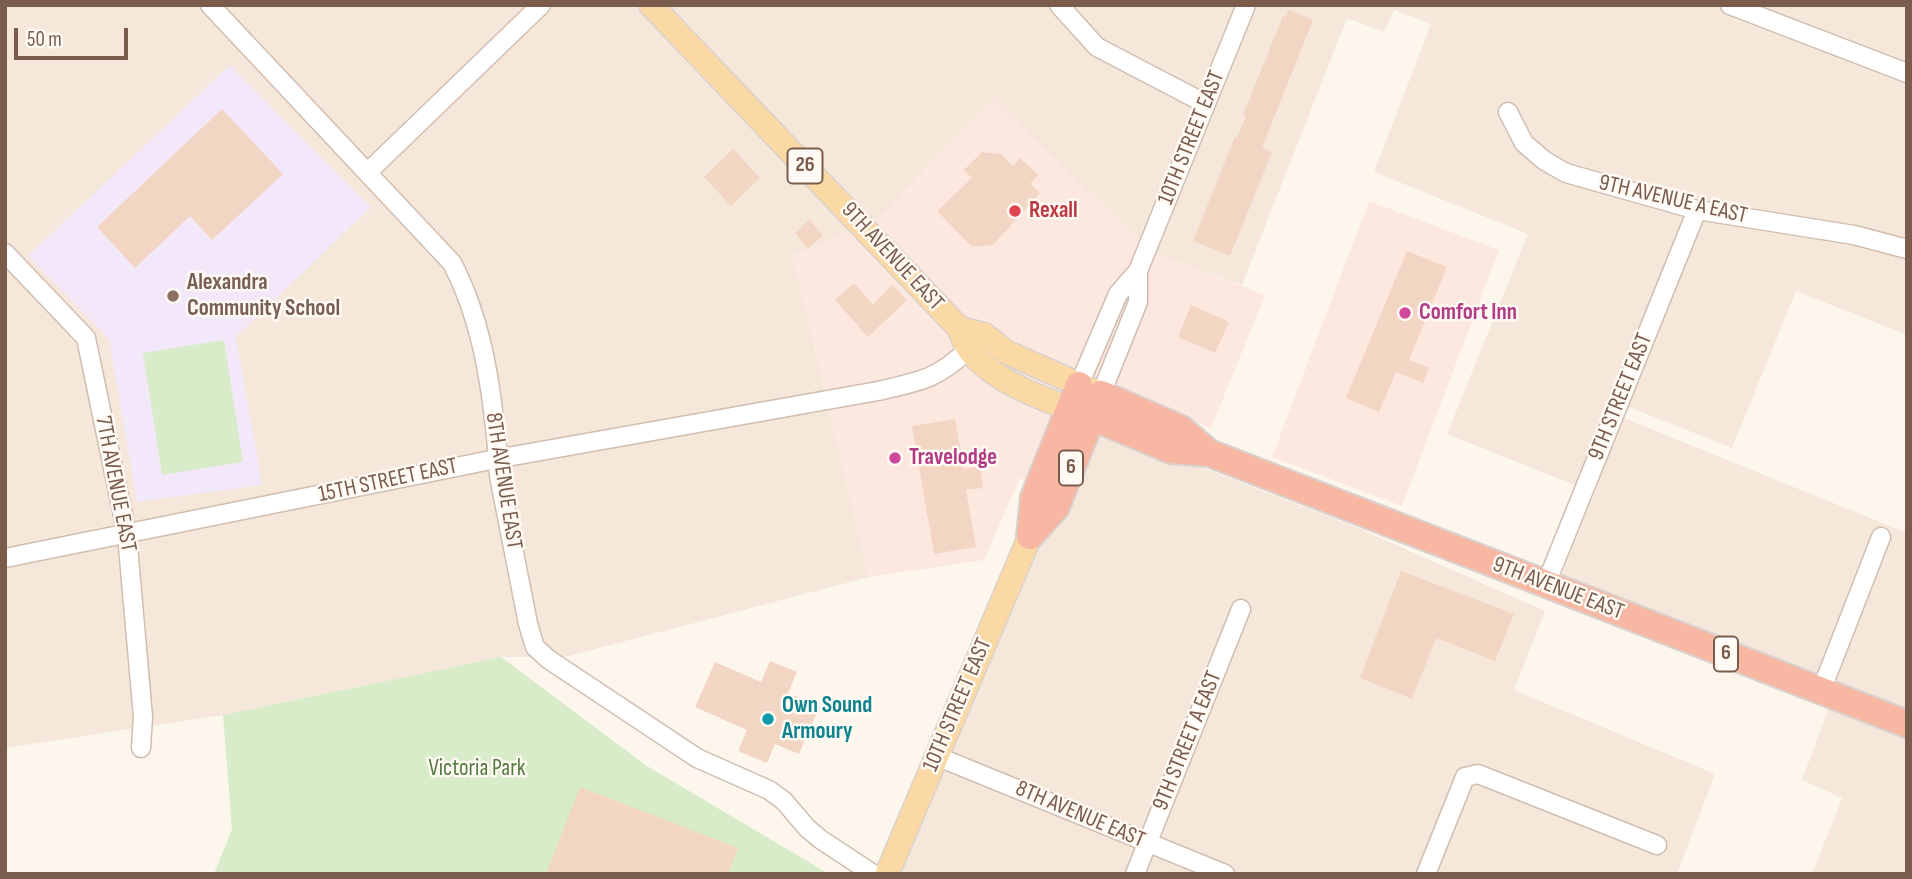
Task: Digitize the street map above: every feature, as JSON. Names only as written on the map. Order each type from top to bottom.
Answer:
[{"type":"highway","name":"9TH AVENUE EAST","points":[[1085,401],[1171,450],[1209,453],[1907,724]]},
{"type":"highway","name":"10TH STREET EAST","points":[[1030,536],[1056,507],[1085,401]]},
{"type":"main road","name":"9TH AVENUE EAST","points":[[650,5],[964,339],[985,335],[1006,352],[1085,401]]},
{"type":"main road","name":"10TH STREET EAST","points":[[887,874],[1030,536]]},
{"type":"street","name":"8TH AVENUE EAST","points":[[210,5],[452,262],[466,289],[479,328],[496,438],[496,459],[528,624],[535,647],[548,659],[697,758],[769,790],[784,801],[820,839],[873,874]]},
{"type":"street","points":[[368,172],[541,5]]},
{"type":"street","points":[[1059,5],[1097,47],[1206,104]]},
{"type":"street","name":"10TH STREET EAST","points":[[1085,401],[1118,294],[1138,271],[1246,5]]},
{"type":"street","points":[[1730,5],[1907,74]]},
{"type":"street","name":"9TH AVENUE A EAST","points":[[1508,112],[1524,144],[1566,173],[1697,210],[1854,235],[1907,249]]},
{"type":"street","name":"9TH STREET EAST","points":[[1546,584],[1697,210]]},
{"type":"street","name":"7TH AVENUE EAST","points":[[5,253],[86,338],[127,535],[143,717],[141,748]]},
{"type":"street","name":"10TH STREET EAST","points":[[1085,401],[1138,302],[1138,271]]},
{"type":"street","name":"15TH STREET EAST","points":[[5,558],[496,459],[878,391],[928,379],[954,364],[964,339]]},
{"type":"street","points":[[1821,691],[1881,537]]},
{"type":"street","name":"9TH STREET A EAST","points":[[1135,874],[1241,609]]},
{"type":"street","name":"8TH AVENUE EAST","points":[[936,755],[1225,874]]},
{"type":"street","points":[[1426,874],[1465,777],[1478,774],[1657,845]]},
{"type":"shaded area","points":[[5,5],[1907,5],[1907,335],[1796,291],[1732,448],[1611,400],[1577,486],[1447,434],[1528,234],[1374,172],[1431,24],[1394,10],[1384,32],[1347,18],[1242,285],[1167,258],[1100,428],[1353,526],[1545,611],[1514,690],[1715,774],[1677,874],[898,874],[1055,491],[993,99],[881,216],[793,256],[869,577],[565,657],[501,657],[223,715],[5,748]]},
{"type":"shaded area","name":"Alexandra Community School","points":[[230,65],[371,207],[236,337],[262,485],[137,502],[109,339],[28,256]]},
{"type":"shaded area","points":[[993,99],[1150,251],[1265,295],[1211,428],[1097,383],[1055,491],[1020,478],[984,560],[869,577],[793,256],[881,216]]},
{"type":"shaded area","points":[[1369,201],[1499,250],[1402,506],[1272,457]]},
{"type":"shaded area","points":[[1624,418],[1907,533],[1907,874],[1812,874],[1842,798],[1802,780],[1837,686],[1560,579]]},
{"type":"green space","points":[[224,340],[243,462],[162,475],[143,353]]},
{"type":"green space","name":"Victoria Park","points":[[501,657],[647,766],[829,874],[214,874],[232,829],[223,715]]},
{"type":"building","points":[[1289,10],[1313,20],[1262,148],[1272,152],[1230,256],[1193,241],[1246,116],[1243,115],[1283,16],[1286,17]]},
{"type":"building","points":[[222,109],[283,174],[212,240],[190,216],[135,268],[97,227]]},
{"type":"building","points":[[733,149],[760,178],[731,206],[704,177]]},
{"type":"building","points":[[982,152],[1001,154],[1013,166],[1020,158],[1038,175],[1030,184],[1040,193],[993,245],[972,247],[937,211],[972,178],[964,170]]},
{"type":"building","points":[[809,220],[823,235],[808,249],[795,233]]},
{"type":"building","name":"Comfort Inn","points":[[1407,251],[1447,267],[1409,360],[1429,368],[1423,383],[1396,372],[1379,412],[1346,398]]},
{"type":"building","points":[[854,283],[873,305],[892,285],[907,300],[868,337],[835,300]]},
{"type":"building","points":[[1191,305],[1229,322],[1215,353],[1178,337]]},
{"type":"building","points":[[955,419],[964,469],[980,466],[983,488],[966,490],[976,547],[934,554],[912,426]]},
{"type":"building","points":[[1401,571],[1514,614],[1495,661],[1436,638],[1412,699],[1360,678]]},
{"type":"building","name":"Own Sound Armoury","points":[[770,661],[797,672],[788,693],[820,706],[799,754],[775,744],[767,763],[738,751],[747,730],[695,707],[715,662],[761,682]]},
{"type":"building","points":[[580,787],[738,848],[728,874],[546,874]]},
{"type":"place","name":"Rexall","points":[[1015,211]]},
{"type":"place","name":"Alexandra Community School","points":[[173,296]]},
{"type":"place","name":"Comfort Inn","points":[[1405,313]]},
{"type":"place","name":"Travelodge","points":[[895,458]]},
{"type":"place","name":"Own Sound Armoury","points":[[768,719]]}]
